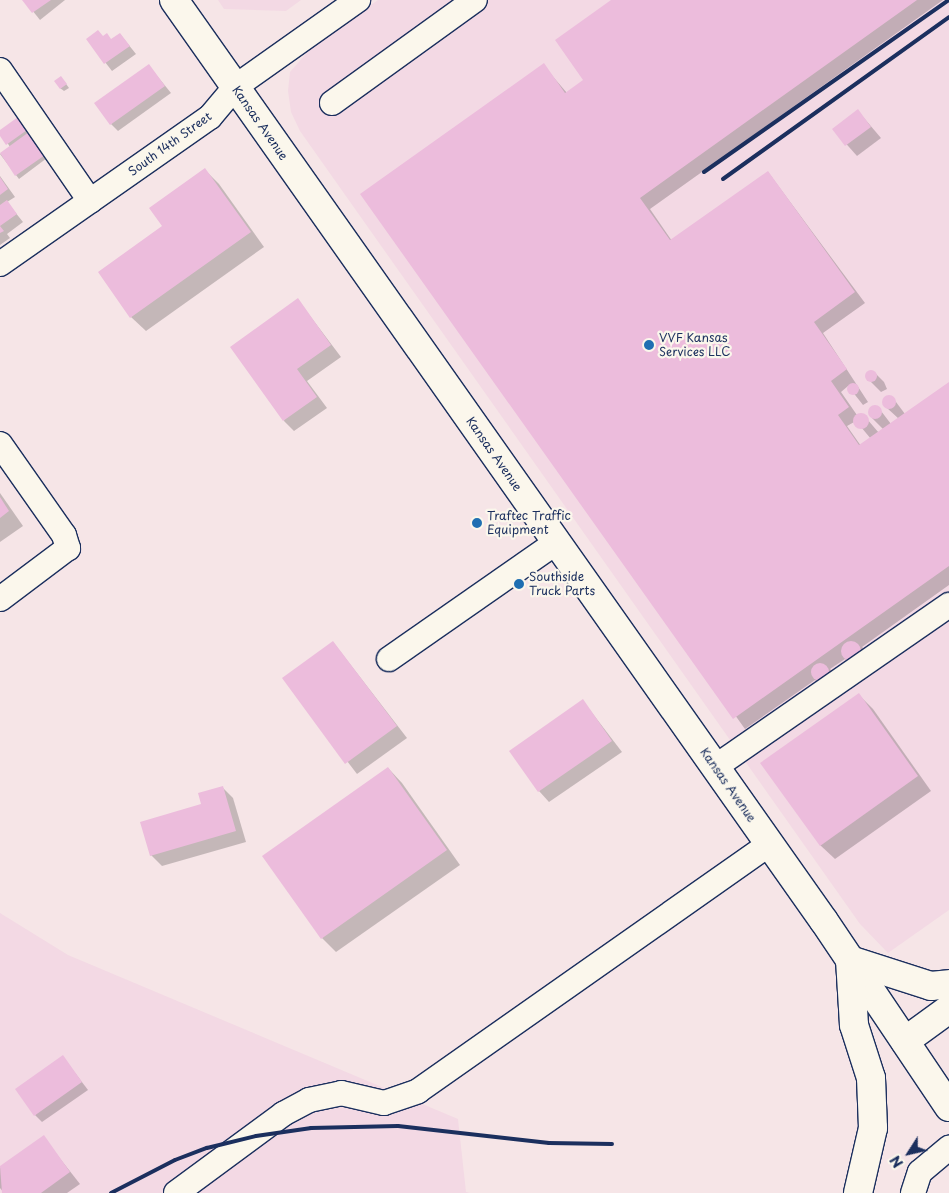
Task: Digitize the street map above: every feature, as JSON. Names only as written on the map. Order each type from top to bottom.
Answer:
[{"type":"main road","name":"Kansas Avenue","points":[[174,0],[770,844],[949,1107]]},
{"type":"main road","points":[[858,1193],[873,1128],[871,1078],[854,1025],[850,960],[931,986],[949,984]]},
{"type":"main road","points":[[905,1041],[949,1009]]},
{"type":"street","name":"South 14th Street","points":[[0,264],[210,117],[235,87],[358,0]]},
{"type":"street","points":[[332,103],[475,0]]},
{"type":"street","points":[[0,70],[90,201]]},
{"type":"street","points":[[0,444],[64,534],[68,548],[0,599]]},
{"type":"street","points":[[388,659],[557,542]]},
{"type":"street","points":[[715,767],[949,605]]},
{"type":"street","points":[[176,1193],[283,1114],[309,1100],[341,1092],[384,1103],[418,1091],[770,844]]},
{"type":"street","points":[[913,1193],[920,1172],[949,1148]]},
{"type":"shaded area","points":[[218,0],[301,0],[286,11],[224,9]]},
{"type":"shaded area","points":[[378,0],[949,0],[949,910],[888,953],[860,924],[300,131],[291,112],[288,91],[290,72],[313,46]]},
{"type":"shaded area","points":[[0,913],[68,955],[458,1119],[466,1192],[470,1193],[0,1193]]},
{"type":"building","points":[[22,0],[51,0],[32,13]]},
{"type":"building","name":"VVF Kansas Services LLC","points":[[611,0],[917,0],[640,198],[670,240],[768,171],[855,292],[814,322],[847,369],[831,381],[849,407],[838,415],[859,445],[949,382],[949,566],[733,719],[360,194],[544,63],[565,93],[583,80],[555,40]]},
{"type":"building","points":[[98,30],[103,36],[107,33],[111,39],[120,33],[130,46],[104,64],[86,39]]},
{"type":"building","points":[[149,64],[165,86],[110,125],[94,103]]},
{"type":"building","points":[[61,76],[67,84],[60,89],[54,81]]},
{"type":"building","points":[[858,109],[871,127],[845,146],[832,129]]},
{"type":"building","points":[[18,117],[27,130],[6,145],[0,136],[0,130]]},
{"type":"building","points":[[29,132],[45,155],[15,176],[0,153]]},
{"type":"building","points":[[205,168],[251,232],[130,318],[98,272],[162,226],[149,208]]},
{"type":"building","points":[[0,177],[8,189],[0,195]]},
{"type":"building","points":[[7,200],[17,214],[0,226],[0,205]]},
{"type":"building","points":[[298,298],[331,345],[297,369],[317,397],[283,421],[230,347]]},
{"type":"building","points":[[873,370],[876,371],[876,381],[869,382],[866,381],[865,374],[866,371]]},
{"type":"building","points":[[851,383],[855,383],[859,389],[855,395],[851,395],[847,391],[847,387]]},
{"type":"building","points":[[889,395],[894,397],[896,402],[894,407],[889,409],[884,407],[882,402],[884,397]]},
{"type":"building","points":[[872,405],[878,405],[882,412],[878,419],[872,419],[868,415],[868,409]]},
{"type":"building","points":[[861,413],[869,421],[861,429],[853,421]]},
{"type":"building","points":[[0,497],[9,511],[0,518]]},
{"type":"building","points":[[333,641],[397,726],[345,764],[282,678]]},
{"type":"building","points":[[851,641],[858,644],[861,651],[858,658],[851,661],[844,658],[841,651],[844,644]]},
{"type":"building","points":[[820,663],[826,666],[829,672],[826,678],[820,681],[814,678],[811,672],[814,666]]},
{"type":"building","points":[[859,693],[918,776],[820,846],[760,763]]},
{"type":"building","points":[[583,699],[612,741],[538,792],[509,751]]},
{"type":"building","points":[[388,767],[447,850],[321,939],[262,856]]},
{"type":"building","points":[[223,786],[236,831],[150,856],[140,822],[201,804],[198,793]]},
{"type":"building","points":[[63,1055],[82,1082],[34,1116],[15,1089]]},
{"type":"building","points":[[44,1135],[70,1172],[41,1193],[2,1193],[0,1166]]},
{"type":"railway","points":[[704,172],[949,0]]},
{"type":"railway","points":[[723,179],[949,17]]},
{"type":"railway","points":[[111,1193],[175,1160],[207,1148],[256,1136],[311,1128],[398,1126],[549,1143],[612,1144]]},
{"type":"place","name":"VVF Kansas Services LLC","points":[[649,345]]},
{"type":"place","name":"Traftec Traffic Equipment","points":[[477,523]]},
{"type":"place","name":"Southside Truck Parts","points":[[519,584]]}]
